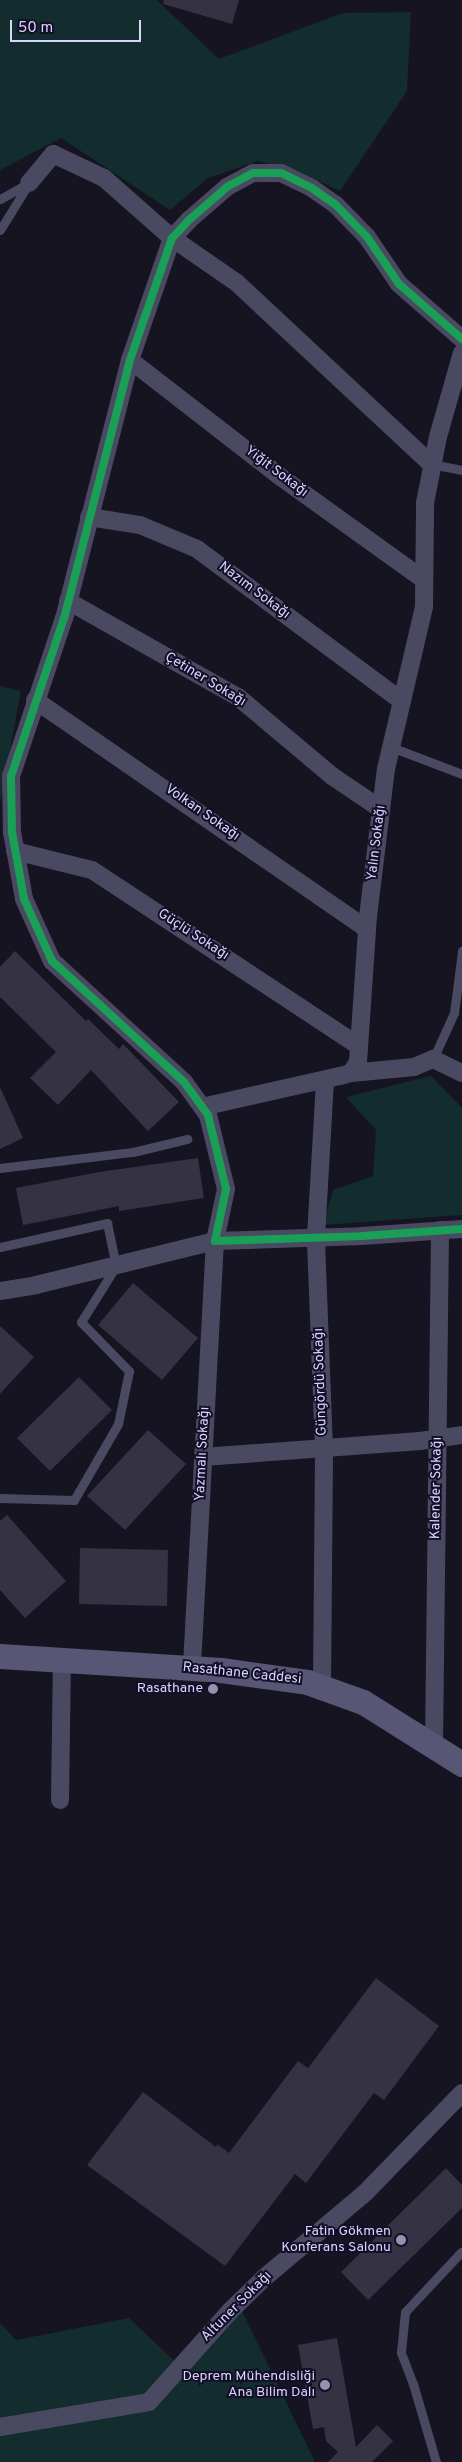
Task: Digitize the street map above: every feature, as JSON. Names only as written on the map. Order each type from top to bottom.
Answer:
[{"type":"street","points":[[29,183],[53,154],[104,178],[172,238],[237,283],[431,464]]},
{"type":"street","points":[[172,238],[227,188],[253,173],[281,173],[312,188],[336,205],[367,237],[400,284],[462,339]]},
{"type":"street","name":"Yazmalı Sokağı","points":[[172,238],[130,360],[68,600],[11,776],[15,851],[24,899],[52,961],[184,1082],[208,1115],[226,1189],[215,1241],[192,1668]]},
{"type":"street","name":"Yalın Sokağı","points":[[351,1073],[358,1062],[367,930],[381,808],[391,748],[424,607],[425,503],[431,464],[462,353]]},
{"type":"street","name":"Yiğit Sokağı","points":[[130,360],[278,475],[424,580]]},
{"type":"street","name":"Nazım Sokağı","points":[[89,517],[140,525],[197,549],[402,701]]},
{"type":"street","name":"Çetiner Sokağı","points":[[68,600],[238,697],[332,776],[381,808]]},
{"type":"street","name":"Volkan Sokağı","points":[[35,700],[367,930]]},
{"type":"street","name":"Güçlü Sokağı","points":[[15,851],[92,870],[359,1046]]},
{"type":"street","points":[[202,1107],[351,1073],[414,1067],[433,1058],[462,1073]]},
{"type":"street","name":"Güngördü Sokağı","points":[[322,1685],[324,1449],[316,1237],[325,1080]]},
{"type":"street","points":[[0,1291],[116,1266],[215,1241],[462,1229]]},
{"type":"street","name":"Kalender Sokağı","points":[[434,1745],[440,1230]]},
{"type":"street","points":[[203,1457],[324,1449],[462,1435]]},
{"type":"street","name":"Rasathane Caddesi","points":[[0,1656],[192,1668],[288,1678],[322,1685],[363,1702],[462,1764]]},
{"type":"street","points":[[60,1800],[62,1661]]},
{"type":"street","name":"Altuner Sokağı","points":[[0,2427],[149,2402],[230,2312],[264,2278],[366,2192],[462,2093]]},
{"type":"lane","points":[[0,199],[29,183]]},
{"type":"lane","points":[[0,230],[29,183]]},
{"type":"lane","points":[[431,464],[462,470]]},
{"type":"lane","points":[[391,748],[462,774]]},
{"type":"lane","points":[[433,1058],[454,1013],[462,951]]},
{"type":"lane","points":[[0,1168],[133,1152],[187,1139]]},
{"type":"lane","points":[[0,1247],[107,1223],[116,1266],[81,1322],[129,1371],[118,1424],[74,1500],[0,1498]]},
{"type":"lane","points":[[436,2462],[400,2352],[405,2312],[462,2251]]},
{"type":"green space","points":[[0,0],[157,0],[219,59],[343,13],[411,12],[407,91],[340,191],[299,172],[258,161],[208,178],[170,210],[61,138],[0,170]]},
{"type":"green space","points":[[0,686],[21,691],[0,804]]},
{"type":"green space","points":[[431,1076],[462,1108],[462,1215],[323,1225],[333,1190],[373,1176],[376,1130],[346,1097]]},
{"type":"green space","points":[[241,2309],[315,2462],[0,2462],[0,2323],[16,2340],[129,2318],[185,2371]]},
{"type":"building","points":[[164,0],[239,0],[232,24],[163,4]]},
{"type":"building","points":[[15,951],[86,1021],[88,1019],[119,1049],[123,1044],[179,1102],[148,1131],[91,1070],[58,1105],[30,1078],[56,1052],[0,997],[0,967]]},
{"type":"building","points":[[0,1087],[23,1138],[0,1149]]},
{"type":"building","points":[[198,1158],[204,1198],[119,1211],[119,1206],[23,1225],[16,1188],[99,1172]]},
{"type":"building","points":[[133,1283],[198,1338],[162,1380],[98,1325]]},
{"type":"building","points":[[0,1326],[34,1357],[0,1394]]},
{"type":"building","points":[[79,1377],[112,1410],[50,1471],[17,1438]]},
{"type":"building","points":[[148,1430],[186,1464],[125,1530],[87,1496]]},
{"type":"building","points":[[7,1515],[66,1581],[25,1618],[0,1590],[0,1521]]},
{"type":"building","points":[[80,1548],[168,1550],[167,1606],[79,1604]]},
{"type":"building","points":[[376,1978],[439,2026],[384,2100],[374,2093],[306,2183],[295,2174],[225,2266],[87,2165],[143,2092],[216,2147],[217,2144],[229,2153],[298,2061],[308,2068]]},
{"type":"building","name":"Fatin Gökmen Konferans Salonu","points":[[446,2168],[462,2185],[462,2208],[368,2300],[341,2272]]},
{"type":"building","name":"Deprem Mühendisliği Ana Bilim Dalı","points":[[337,2338],[356,2447],[377,2425],[393,2441],[372,2462],[328,2462],[338,2452],[326,2441],[324,2427],[313,2429],[298,2345]]},
{"type":"cycle path","points":[[462,339],[399,284],[367,237],[336,205],[312,188],[281,173],[253,173],[227,187],[189,220],[172,238],[130,360],[64,618],[11,776],[12,832],[24,899],[52,961],[184,1082],[208,1115],[226,1189],[215,1241],[362,1236],[462,1229]]},
{"type":"place","name":"Rasathane","points":[[213,1689]]},
{"type":"place","name":"Fatin Gökmen Konferans Salonu","points":[[401,2240]]},
{"type":"place","name":"Deprem Mühendisliği Ana Bilim Dalı","points":[[325,2385]]}]
